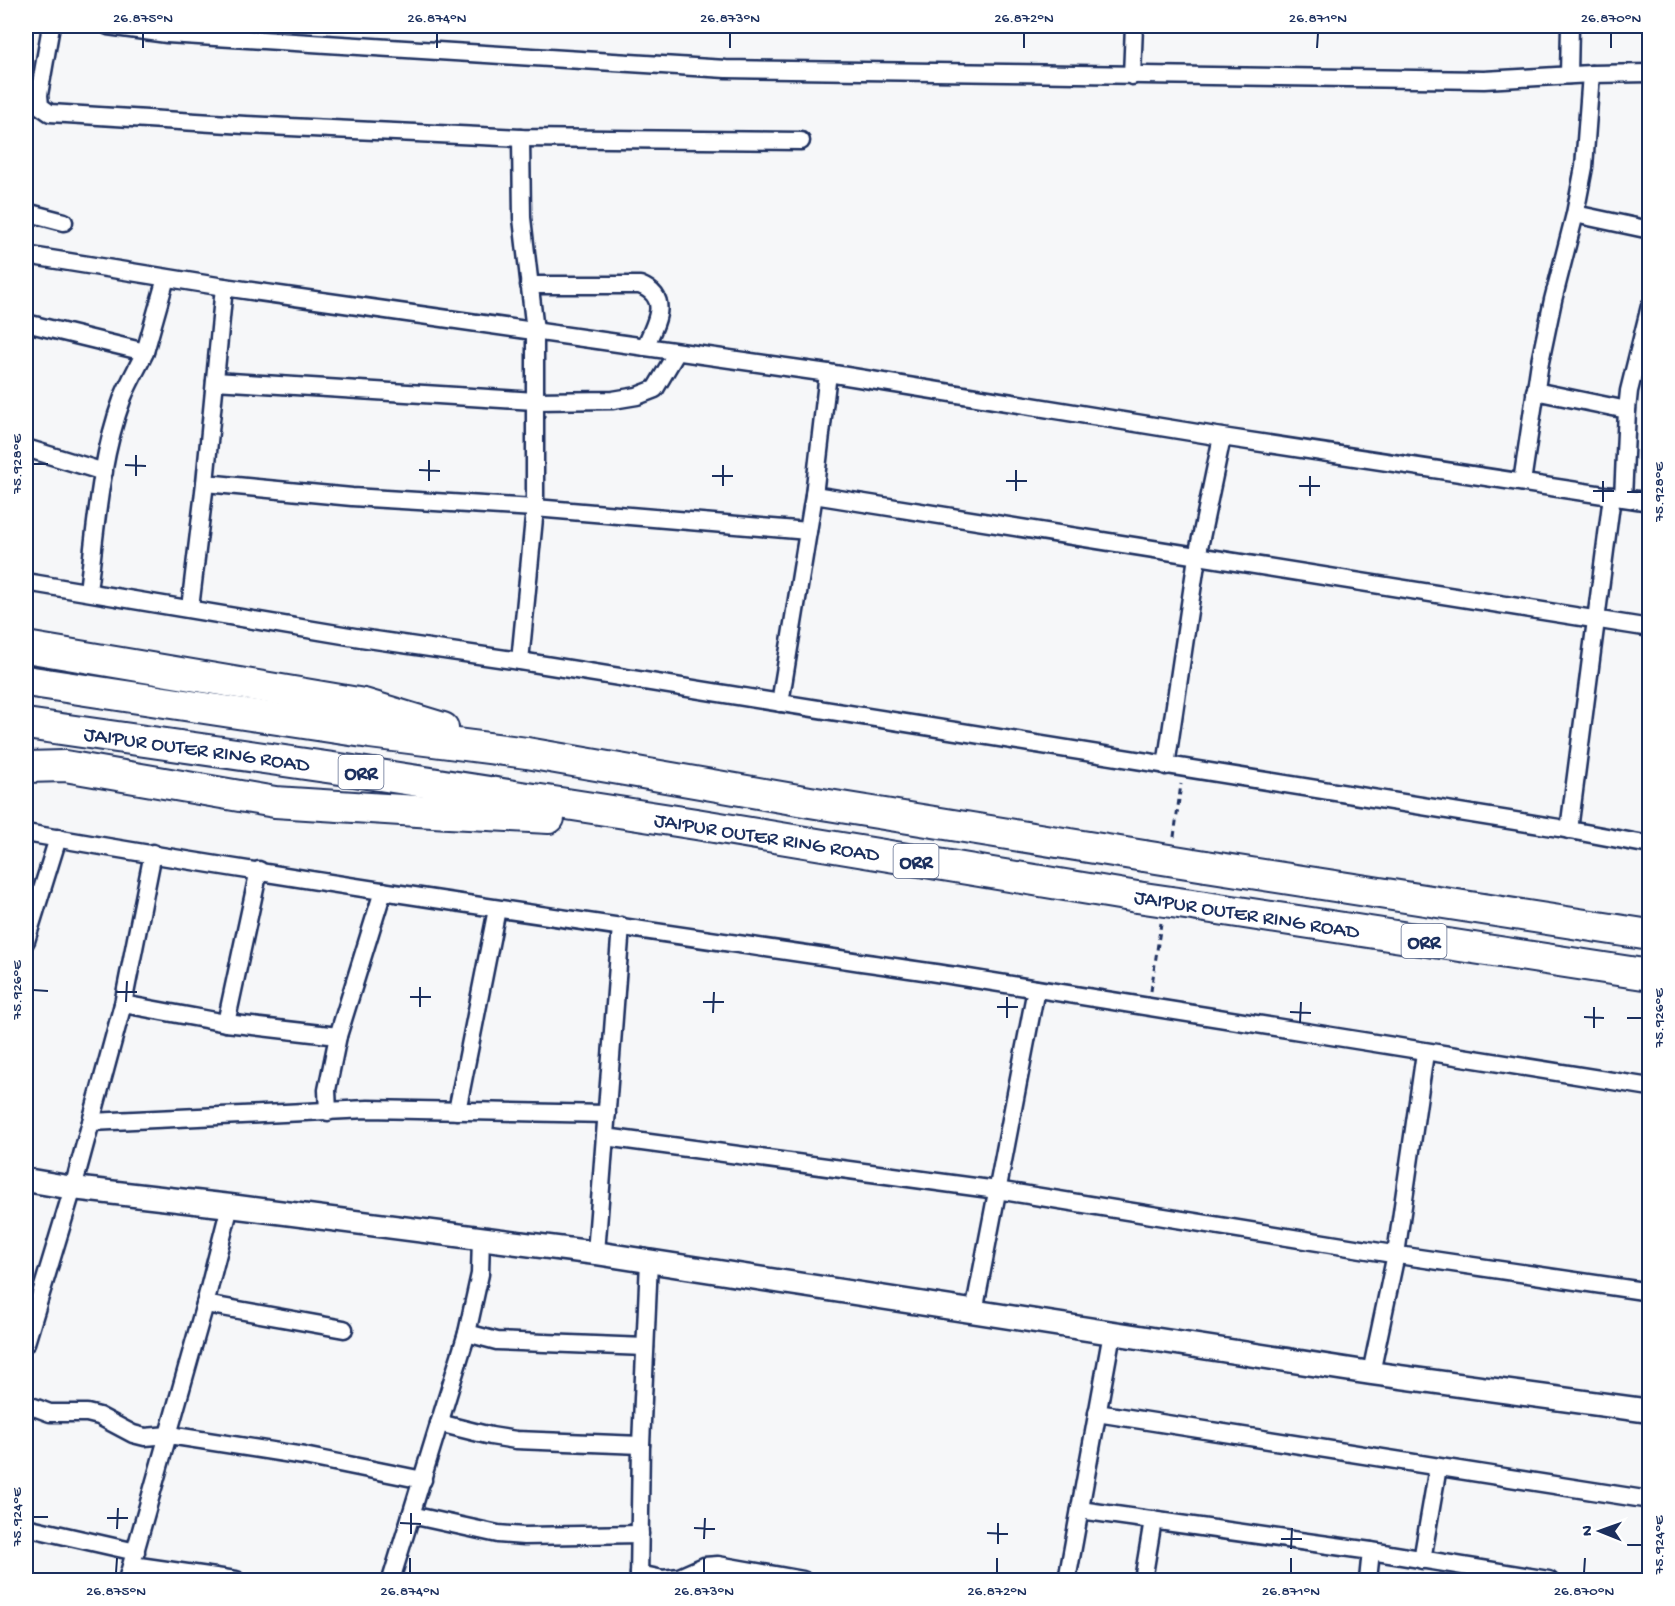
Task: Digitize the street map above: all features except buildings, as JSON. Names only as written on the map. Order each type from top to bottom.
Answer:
[{"type":"highway","points":[[26,647],[364,704],[526,753]]},
{"type":"highway","points":[[26,681],[370,733],[526,753]]},
{"type":"highway","name":"JAIPUR OUTER RING ROAD","points":[[26,724],[347,770],[696,824],[1137,897],[1650,975]]},
{"type":"highway","name":"JAIPUR OUTER RING ROAD","points":[[526,753],[810,802],[1650,935]]},
{"type":"highway","points":[[26,767],[65,766],[275,802],[449,813],[696,824]]},
{"type":"street","points":[[51,26],[39,95],[40,106],[50,113],[221,124],[521,138],[801,141]]},
{"type":"street","points":[[108,26],[166,34],[241,32],[726,69],[1484,80],[1650,73]]},
{"type":"street","points":[[1132,76],[1134,26]]},
{"type":"street","points":[[1569,26],[1569,75]]},
{"type":"street","points":[[1522,482],[1535,391],[1552,300],[1575,214],[1584,168],[1591,74]]},
{"type":"street","points":[[520,661],[535,508],[535,331],[522,218],[521,138]]},
{"type":"street","points":[[26,212],[64,222]]},
{"type":"street","points":[[1575,214],[1650,230]]},
{"type":"street","points":[[26,255],[224,287],[828,373],[1650,502]]},
{"type":"street","points":[[88,591],[104,472],[124,396],[146,352],[165,278]]},
{"type":"street","points":[[529,285],[640,285],[652,289],[659,301],[657,320],[645,347]]},
{"type":"street","points":[[190,608],[224,287]]},
{"type":"street","points":[[1569,830],[1596,621],[1618,497],[1629,391],[1650,306]]},
{"type":"street","points":[[26,324],[146,352]]},
{"type":"street","points":[[215,381],[535,401],[613,400],[637,396],[655,389],[677,352]]},
{"type":"street","points":[[780,703],[814,495],[828,373]]},
{"type":"street","points":[[1535,391],[1627,410]]},
{"type":"street","points":[[1166,766],[1197,557],[1222,436]]},
{"type":"street","points":[[26,448],[104,472]]},
{"type":"street","points":[[205,483],[352,497],[535,508],[808,531]]},
{"type":"street","points":[[814,495],[1650,628]]},
{"type":"street","points":[[26,582],[361,638],[520,661],[1569,830],[1650,845]]},
{"type":"street","points":[[26,832],[496,909],[1036,989],[1425,1053],[1650,1087]]},
{"type":"street","points":[[27,934],[58,838]]},
{"type":"street","points":[[26,1344],[73,1188],[123,1004],[153,853]]},
{"type":"street","points":[[226,1023],[259,870]]},
{"type":"street","points":[[328,1112],[327,1090],[338,1036],[383,891]]},
{"type":"street","points":[[458,1111],[496,909]]},
{"type":"street","points":[[596,1253],[621,926]]},
{"type":"street","points":[[974,1312],[1036,989]]},
{"type":"street","points":[[123,1004],[226,1023],[338,1036]]},
{"type":"street","points":[[1371,1373],[1396,1254],[1425,1053]]},
{"type":"street","points":[[91,1122],[368,1109],[607,1114]]},
{"type":"street","points":[[605,1137],[997,1190],[1650,1292]]},
{"type":"street","points":[[26,1180],[73,1188],[596,1253],[1371,1373],[1650,1411]]},
{"type":"street","points":[[132,1566],[206,1304],[230,1206]]},
{"type":"street","points":[[391,1581],[467,1334],[480,1274],[481,1237]]},
{"type":"street","points":[[649,1261],[641,1445],[639,1577],[663,1579],[680,1577],[704,1566],[718,1564],[802,1581]]},
{"type":"street","points":[[206,1304],[344,1329]]},
{"type":"street","points":[[467,1334],[509,1342],[645,1347]]},
{"type":"street","points":[[1067,1581],[1112,1334]]},
{"type":"street","points":[[26,1404],[50,1413],[87,1413],[99,1416],[133,1434],[145,1437],[169,1436],[322,1459],[423,1480]]},
{"type":"street","points":[[1097,1413],[1650,1500]]},
{"type":"street","points":[[439,1423],[516,1440],[641,1445]]},
{"type":"street","points":[[1422,1560],[1438,1467]]},
{"type":"street","points":[[1080,1510],[1371,1551],[1549,1581]]},
{"type":"street","points":[[411,1515],[498,1534],[524,1536],[640,1534]]},
{"type":"street","points":[[1143,1581],[1153,1520]]},
{"type":"street","points":[[26,1527],[132,1566],[236,1581]]},
{"type":"street","points":[[1368,1581],[1371,1551]]}]
